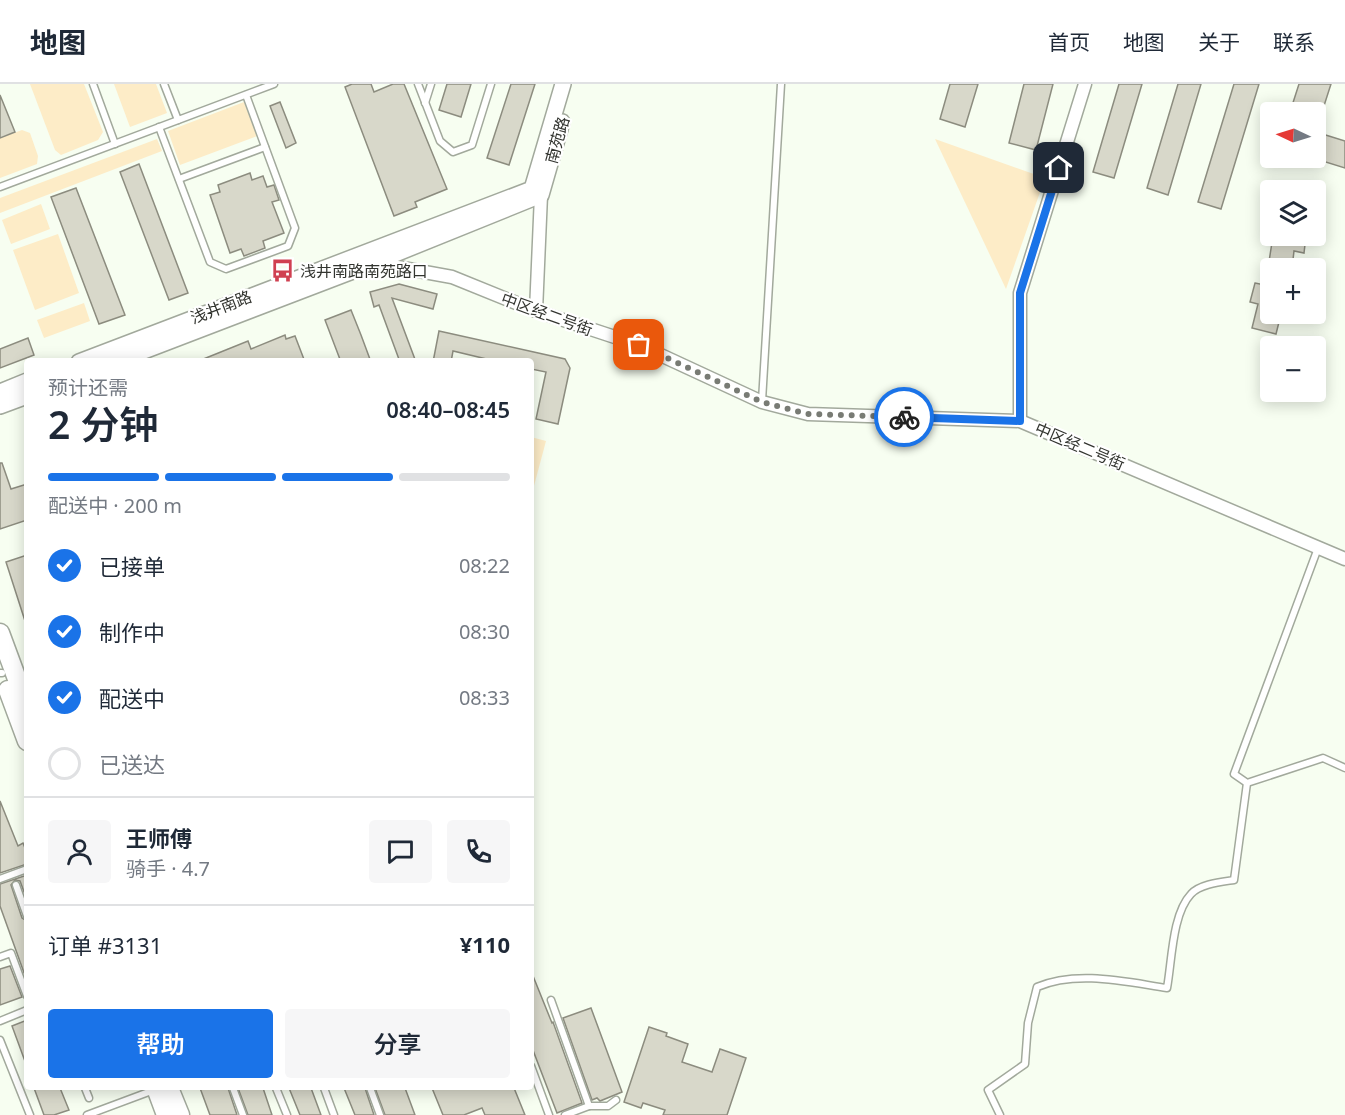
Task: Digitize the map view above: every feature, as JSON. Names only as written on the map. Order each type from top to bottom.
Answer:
[{"type":"main road","points":[[0,633],[24,698]]},
{"type":"main road","points":[[0,671],[24,733]]},
{"type":"main road","points":[[161,1090],[166,1115]]},
{"type":"main road","points":[[162,1090],[180,1115]]},
{"type":"street","name":"南苑路","points":[[536,194],[563,84]]},
{"type":"street","name":"南苑路","points":[[536,194],[574,84]]},
{"type":"street","points":[[1020,421],[1020,293],[1086,84]]},
{"type":"street","name":"浅井南路","points":[[125,358],[358,269],[536,194]]},
{"type":"street","name":"浅井南路","points":[[90,358],[536,194]]},
{"type":"street","points":[[533,310],[536,194]]},
{"type":"street","name":"中区经二号街","points":[[358,269],[397,267],[452,277],[533,310],[639,345],[762,402],[808,414],[1020,421],[1345,559]]},
{"type":"street","points":[[0,392],[24,382]]},
{"type":"street","points":[[0,406],[24,397]]},
{"type":"lane","points":[[93,84],[116,144]]},
{"type":"lane","points":[[164,84],[178,120]]},
{"type":"lane","points":[[0,187],[274,84]]},
{"type":"lane","points":[[418,84],[440,141],[453,152],[472,145],[491,84]]},
{"type":"lane","points":[[425,103],[431,84]]},
{"type":"lane","points":[[762,402],[781,84]]},
{"type":"lane","points":[[159,127],[210,262],[226,269],[288,246],[296,228],[246,95]]},
{"type":"lane","points":[[179,179],[265,147]]},
{"type":"lane","points":[[1247,783],[1234,774],[1318,547]]},
{"type":"lane","points":[[1247,783],[1323,758],[1345,768]]},
{"type":"lane","points":[[1000,1115],[988,1090],[1024,1064],[1028,1023],[1037,987],[1053,980],[1104,979],[1167,988],[1179,912],[1192,893],[1214,883],[1234,880],[1247,783]]},
{"type":"lane","points":[[0,879],[24,870]]},
{"type":"lane","points":[[16,885],[24,908]]},
{"type":"lane","points":[[0,957],[11,953],[24,988]]},
{"type":"lane","points":[[551,1000],[589,1106]]},
{"type":"lane","points":[[0,1021],[24,1012]]},
{"type":"lane","points":[[0,1040],[30,1115]]},
{"type":"lane","points":[[534,1074],[549,1115]]},
{"type":"lane","points":[[87,1090],[89,1098]]},
{"type":"lane","points":[[87,1115],[156,1090]]},
{"type":"lane","points":[[234,1090],[243,1115]]},
{"type":"lane","points":[[277,1090],[287,1115]]},
{"type":"lane","points":[[325,1090],[334,1115]]},
{"type":"lane","points":[[371,1090],[380,1115]]},
{"type":"lane","points":[[565,1115],[589,1106],[608,1106],[616,1100]]},
{"type":"shaded area","points":[[30,84],[84,84],[103,132],[98,140],[61,155],[55,150]]},
{"type":"shaded area","points":[[114,84],[156,84],[167,113],[130,127]]},
{"type":"shaded area","points":[[244,102],[257,136],[180,165],[168,131]]},
{"type":"shaded area","points":[[22,130],[30,133],[38,156],[37,164],[0,178],[0,138]]},
{"type":"shaded area","points":[[157,139],[162,151],[0,213],[0,198]]},
{"type":"shaded area","points":[[935,139],[1045,178],[1006,289]]},
{"type":"shaded area","points":[[41,204],[50,229],[11,244],[2,220]]},
{"type":"shaded area","points":[[58,234],[79,293],[35,310],[13,250]]},
{"type":"shaded area","points":[[84,303],[90,321],[44,338],[37,320]]},
{"type":"shaded area","points":[[534,438],[546,441],[534,486]]},
{"type":"building","points":[[352,84],[371,84],[374,92],[393,84],[404,84],[447,189],[415,202],[417,207],[394,216],[345,87]]},
{"type":"building","points":[[447,84],[471,84],[461,117],[439,110]]},
{"type":"building","points":[[511,84],[535,84],[509,165],[487,158]]},
{"type":"building","points":[[950,84],[978,84],[965,127],[940,119]]},
{"type":"building","points":[[1024,84],[1053,84],[1036,150],[1009,143]]},
{"type":"building","points":[[1119,84],[1142,84],[1114,178],[1093,172]]},
{"type":"building","points":[[1178,84],[1201,84],[1168,195],[1147,188]]},
{"type":"building","points":[[1234,84],[1259,84],[1221,209],[1198,202]]},
{"type":"building","points":[[1299,84],[1331,84],[1325,102],[1293,102]]},
{"type":"building","points":[[0,95],[15,132],[0,138]]},
{"type":"building","points":[[280,102],[296,143],[286,148],[270,106]]},
{"type":"building","points":[[1326,135],[1345,141],[1345,168],[1326,162]]},
{"type":"building","points":[[139,164],[188,293],[169,300],[120,172]]},
{"type":"building","points":[[250,173],[252,180],[263,176],[267,187],[274,185],[279,200],[272,202],[284,233],[263,241],[265,248],[244,256],[241,249],[230,253],[210,195],[220,192],[218,185]]},
{"type":"building","points":[[76,188],[125,315],[99,324],[51,197]]},
{"type":"building","points":[[1271,246],[1305,246],[1304,253],[1294,251],[1293,258],[1270,258]]},
{"type":"building","points":[[1255,283],[1260,284],[1260,324],[1278,324],[1276,334],[1252,328],[1258,304],[1250,302]]},
{"type":"building","points":[[399,284],[437,294],[433,309],[392,298],[414,358],[399,358],[379,305],[374,307],[370,292]]},
{"type":"building","points":[[351,310],[369,358],[339,358],[325,320]]},
{"type":"building","points":[[439,331],[565,359],[570,368],[558,424],[536,419],[546,372],[534,370],[534,358],[482,358],[453,351],[452,358],[434,358]]},
{"type":"building","points":[[285,335],[286,339],[295,336],[303,358],[206,358],[248,341],[251,349]]},
{"type":"building","points":[[28,338],[34,355],[0,368],[0,349]]},
{"type":"building","points":[[0,463],[2,463],[11,489],[24,485],[24,521],[0,529]]},
{"type":"building","points":[[24,556],[24,618],[6,562]]},
{"type":"building","points":[[0,801],[18,846],[23,843],[24,846],[24,865],[0,873]]},
{"type":"building","points":[[24,876],[24,892],[20,881],[15,880],[11,885],[24,919],[24,973],[0,906],[0,884]]},
{"type":"building","points":[[10,966],[22,997],[0,1005],[0,969]]},
{"type":"building","points":[[534,978],[553,1022],[582,1103],[557,1113],[534,1053]]},
{"type":"building","points":[[591,1008],[622,1092],[600,1101],[597,1098],[592,1100],[563,1018]]},
{"type":"building","points":[[24,1021],[24,1059],[12,1026]]},
{"type":"building","points":[[649,1027],[688,1044],[682,1062],[712,1072],[720,1049],[746,1058],[727,1115],[663,1115],[665,1110],[643,1103],[641,1108],[624,1102]]},
{"type":"building","points":[[35,1090],[61,1090],[69,1110],[54,1115],[44,1115]]},
{"type":"building","points":[[201,1090],[229,1090],[237,1115],[210,1115]]},
{"type":"building","points":[[239,1090],[264,1090],[272,1115],[248,1115]]},
{"type":"building","points":[[290,1090],[312,1090],[321,1115],[300,1115]]},
{"type":"building","points":[[345,1090],[366,1090],[374,1115],[355,1115]]},
{"type":"building","points":[[376,1090],[406,1090],[415,1115],[385,1115]]},
{"type":"building","points":[[433,1090],[515,1090],[525,1115],[485,1115],[482,1108],[464,1115],[443,1115]]},
{"type":"way so far","points":[[639,345],[762,402],[808,414],[904,417]]},
{"type":"place","name":"浅井南路南苑路口","points":[[282,271]]},
{"type":"route","points":[[904,417],[1020,421],[1020,293],[1059,168]]}]
